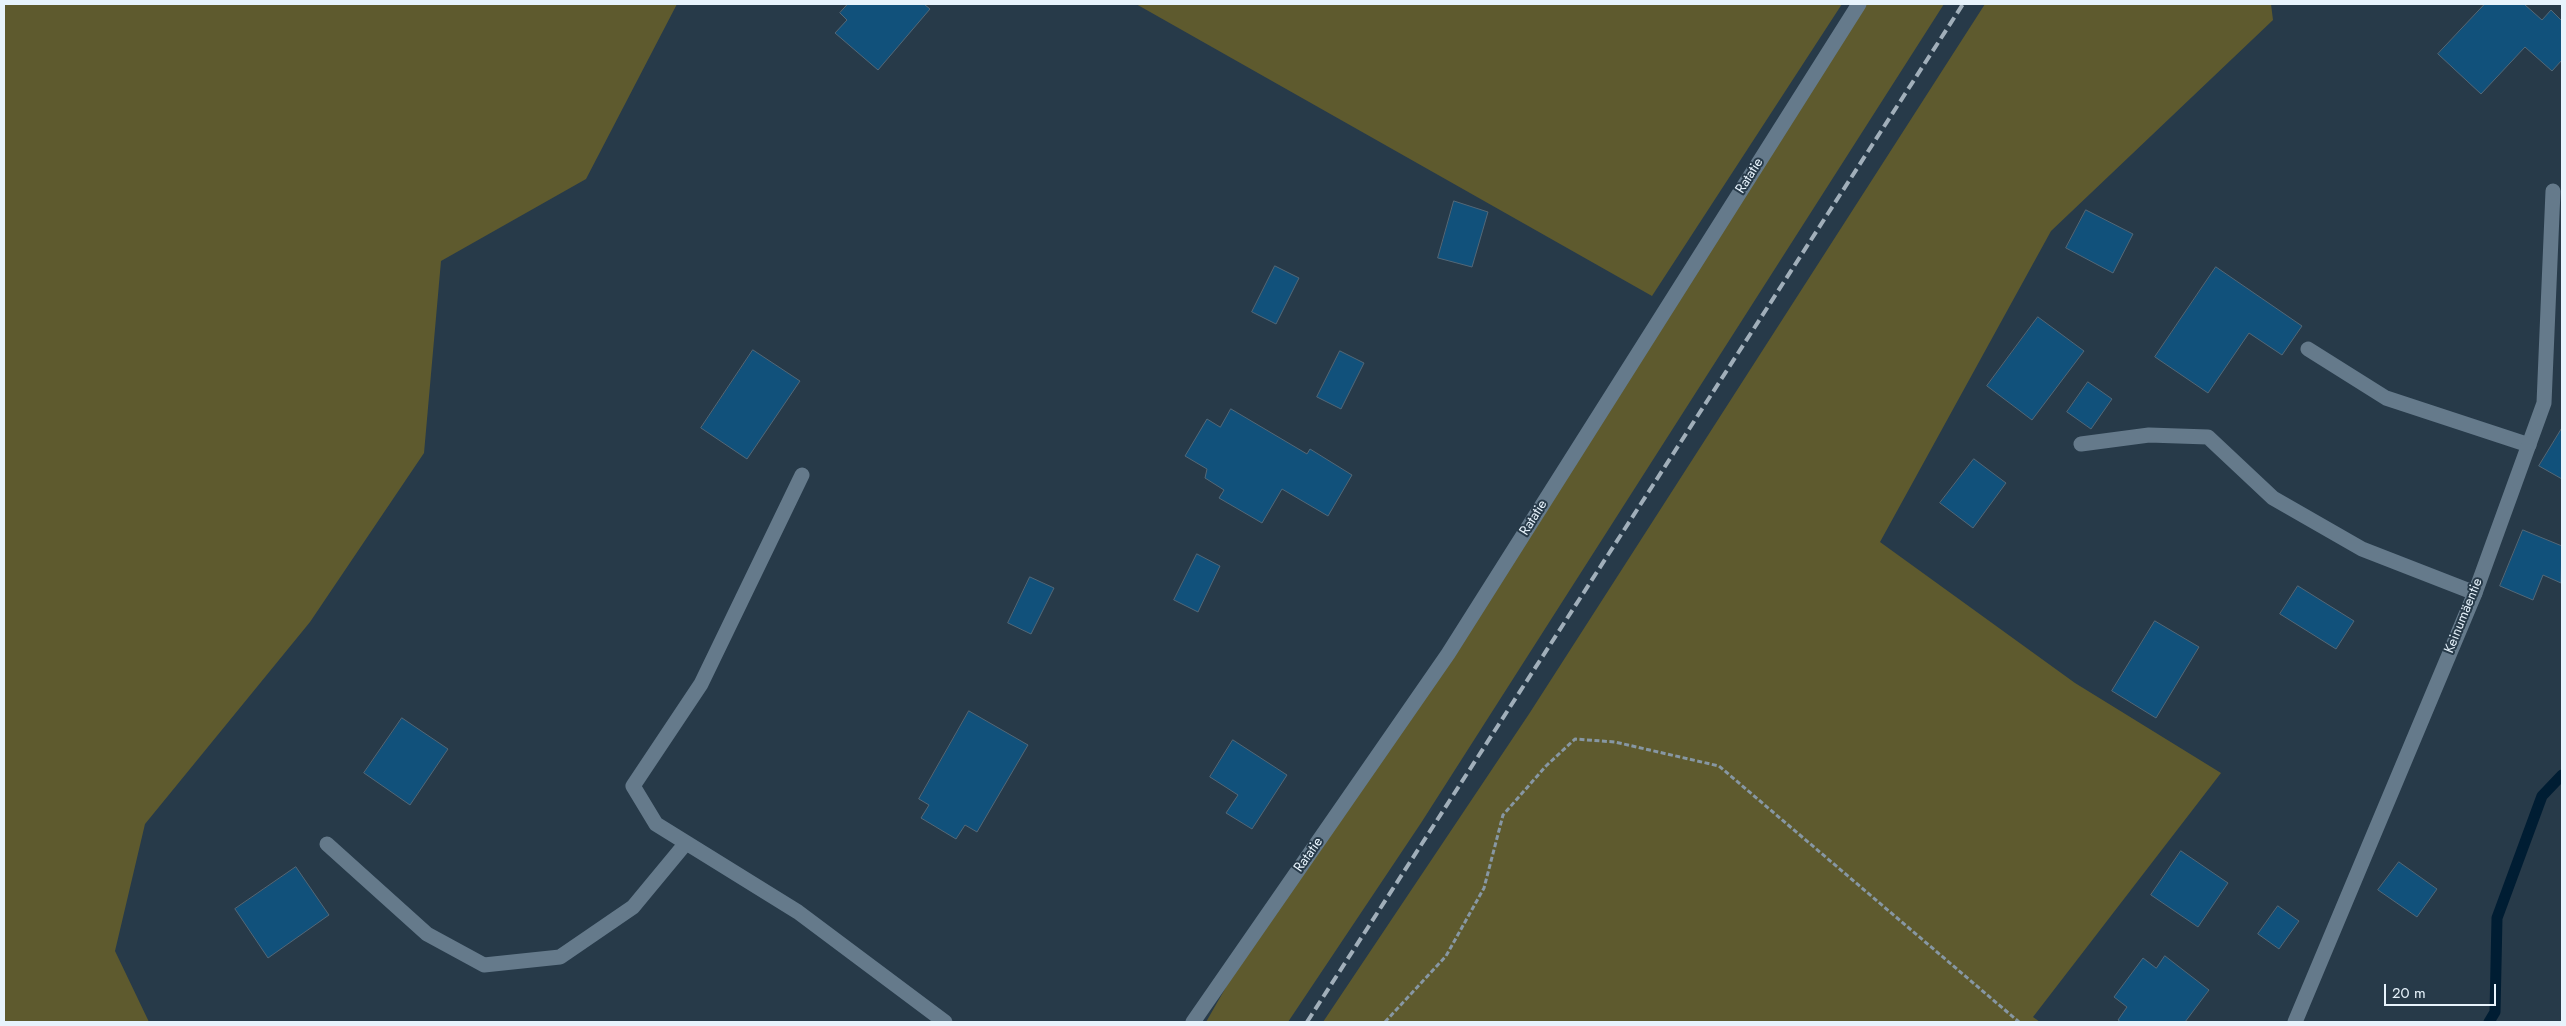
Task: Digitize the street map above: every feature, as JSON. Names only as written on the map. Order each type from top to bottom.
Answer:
[{"type":"street","name":"Ratatie","points":[[1193,1022],[1448,654],[1859,4]]},
{"type":"street","name":"Keinumäentie","points":[[2295,1022],[2475,593],[2544,403],[2553,191]]},
{"type":"street","points":[[2308,349],[2386,398],[2529,445]]},
{"type":"street","points":[[2081,444],[2150,435],[2208,437],[2273,498],[2362,549],[2475,593]]},
{"type":"street","points":[[802,475],[701,684],[633,786],[656,824],[798,912],[945,1022]]},
{"type":"street","points":[[327,844],[427,934],[484,966],[560,957],[633,907],[686,843]]},
{"type":"path","points":[[1385,1022],[1446,956],[1484,888],[1503,815],[1546,766],[1575,739],[1615,742],[1719,766],[2019,1022]]},
{"type":"shaded area","points":[[4,4],[677,4],[586,179],[441,261],[424,453],[310,622],[145,824],[115,951],[149,1022],[4,1022]]},
{"type":"shaded area","points":[[1136,4],[1842,4],[1652,296]]},
{"type":"shaded area","points":[[1865,4],[1944,4],[1421,823],[1288,1022],[1206,1022],[1245,954],[1351,802]]},
{"type":"shaded area","points":[[1985,4],[2271,4],[2273,20],[2051,231],[1880,542],[2075,683],[2221,773],[2033,1017],[2040,1022],[1323,1022],[1529,714]]},
{"type":"building","points":[[848,4],[924,4],[930,9],[878,70],[835,33],[847,20],[840,13]]},
{"type":"building","points":[[2485,4],[2524,4],[2542,20],[2551,10],[2562,21],[2562,60],[2552,71],[2525,47],[2481,94],[2438,54]]},
{"type":"building","points":[[1454,201],[1488,212],[1472,267],[1438,258]]},
{"type":"building","points":[[2086,210],[2133,234],[2113,273],[2066,248]]},
{"type":"building","points":[[1275,266],[1299,278],[1276,324],[1252,312]]},
{"type":"building","points":[[2216,267],[2302,326],[2282,355],[2249,333],[2208,393],[2155,357]]},
{"type":"building","points":[[2038,317],[2084,351],[2032,420],[1987,386]]},
{"type":"building","points":[[753,350],[800,381],[747,459],[701,428]]},
{"type":"building","points":[[1340,351],[1364,363],[1341,409],[1317,397]]},
{"type":"building","points":[[2088,382],[2112,399],[2091,429],[2067,412]]},
{"type":"building","points":[[1231,409],[1307,454],[1310,449],[1352,475],[1328,516],[1282,489],[1262,523],[1219,498],[1224,490],[1205,478],[1207,469],[1185,456],[1207,419],[1220,427]]},
{"type":"building","points":[[2562,428],[2562,479],[2539,466]]},
{"type":"building","points":[[1974,459],[2006,483],[1973,528],[1940,503]]},
{"type":"building","points":[[2523,530],[2562,546],[2561,583],[2543,575],[2533,600],[2500,586]]},
{"type":"building","points":[[1197,554],[1220,566],[1198,612],[1174,600]]},
{"type":"building","points":[[1030,577],[1054,588],[1031,634],[1008,623]]},
{"type":"building","points":[[2298,586],[2354,621],[2336,649],[2280,614]]},
{"type":"building","points":[[2155,621],[2199,647],[2156,718],[2112,691]]},
{"type":"building","points":[[969,711],[1028,745],[977,832],[965,825],[956,839],[921,818],[929,805],[919,799]]},
{"type":"building","points":[[402,718],[448,749],[410,805],[364,773]]},
{"type":"building","points":[[1233,740],[1287,775],[1252,829],[1226,813],[1238,795],[1210,777]]},
{"type":"building","points":[[2181,851],[2228,883],[2198,927],[2151,895]]},
{"type":"building","points":[[2399,862],[2437,889],[2417,917],[2378,890]]},
{"type":"building","points":[[296,867],[329,915],[268,958],[235,909]]},
{"type":"building","points":[[2278,906],[2299,921],[2279,949],[2258,934]]},
{"type":"building","points":[[2165,956],[2209,990],[2185,1022],[2121,1022],[2118,1020],[2127,1007],[2114,997],[2143,958],[2156,968]]},
{"type":"waterway","points":[[2489,1022],[2495,1012],[2497,918],[2542,796],[2562,775]]},
{"type":"railway","points":[[1307,1022],[1963,4]]}]
